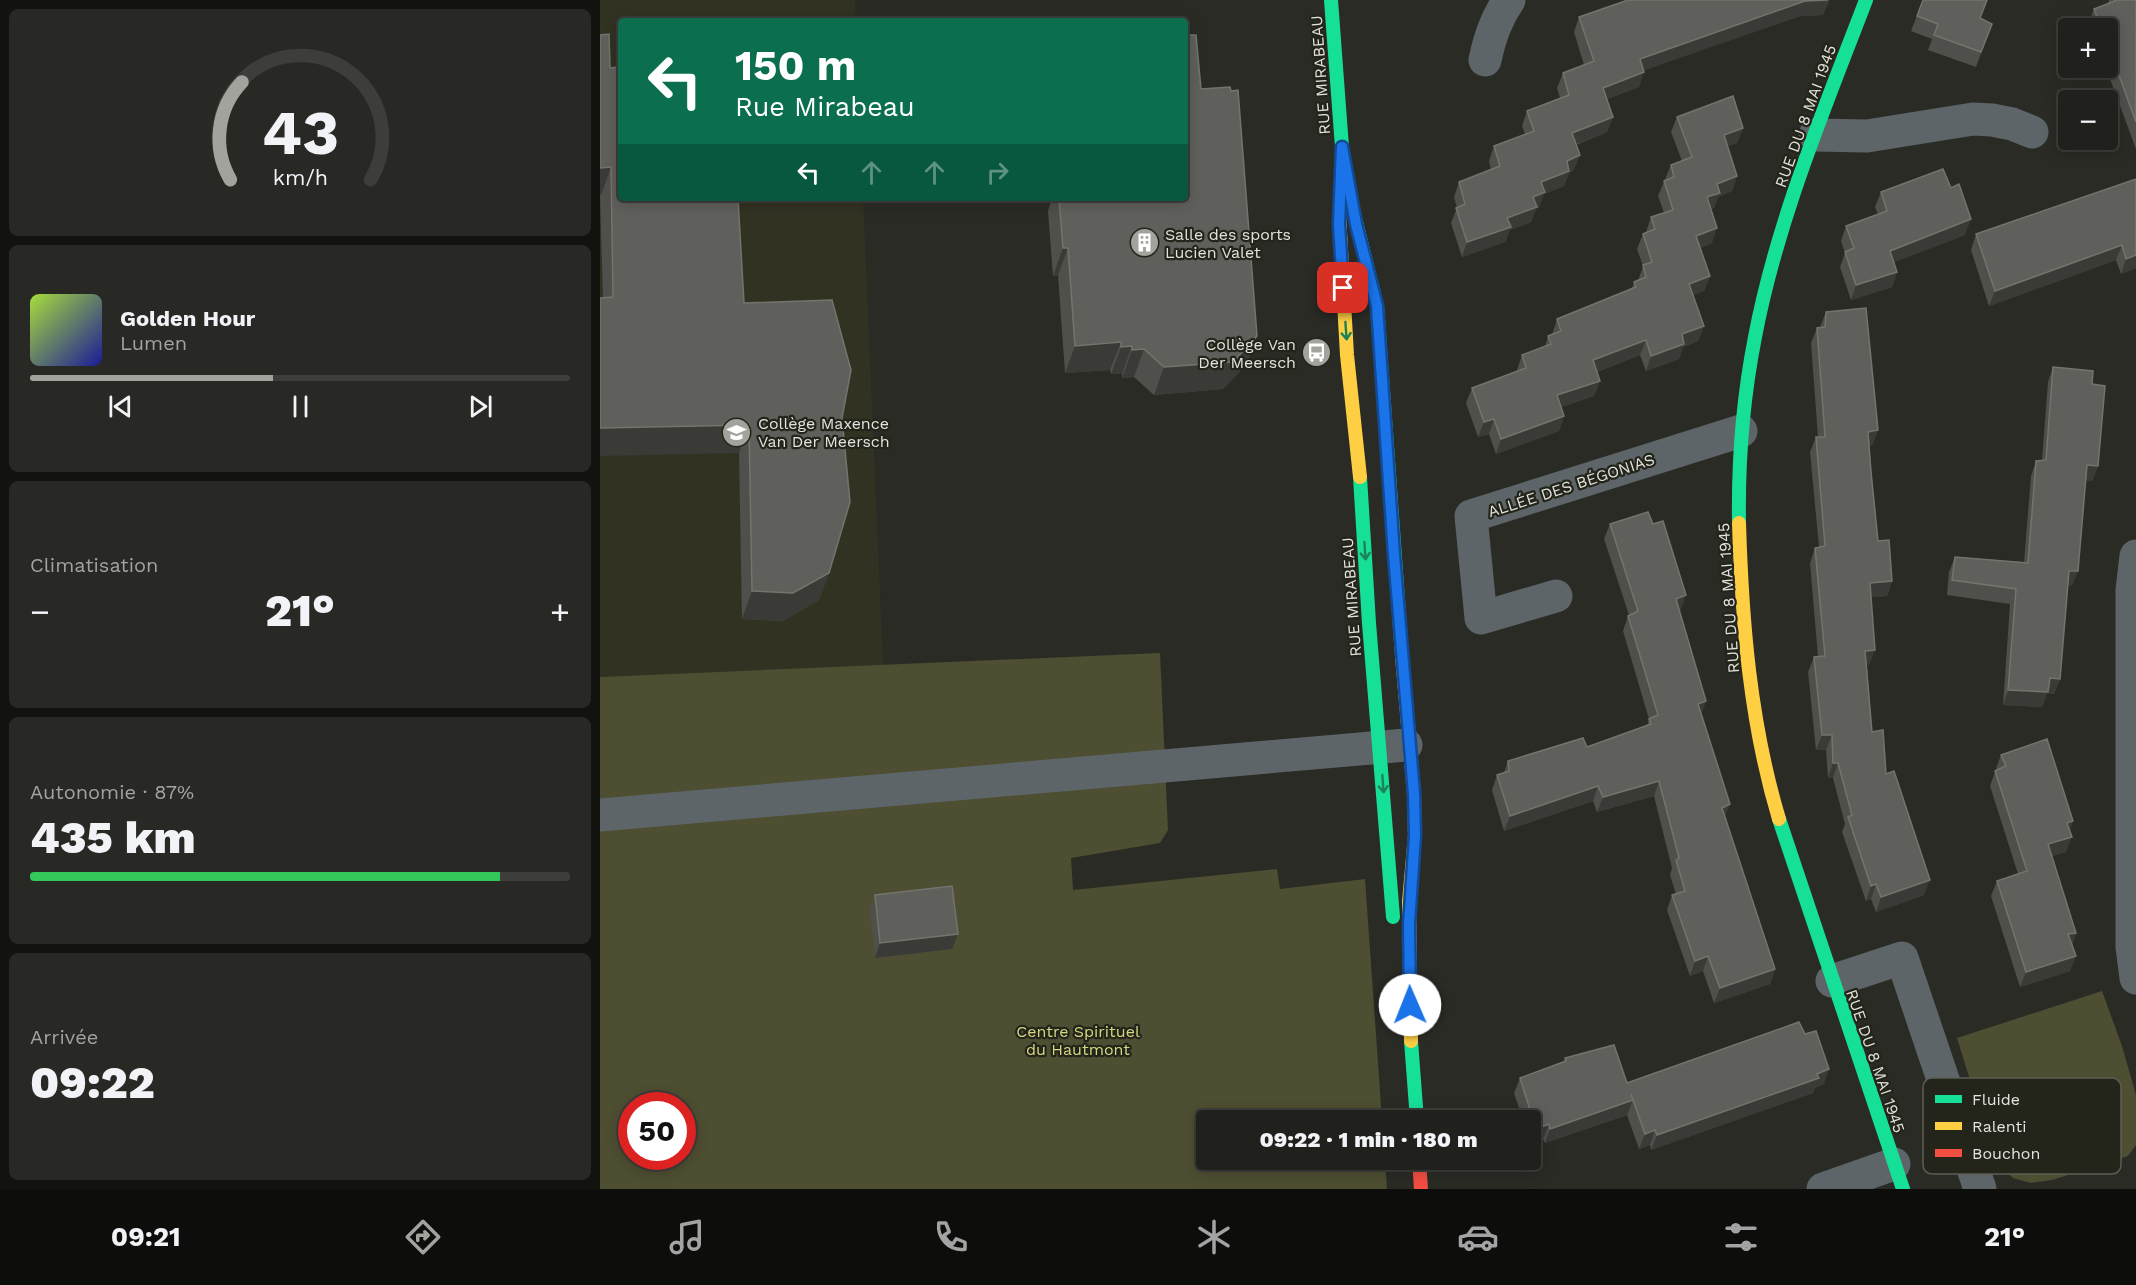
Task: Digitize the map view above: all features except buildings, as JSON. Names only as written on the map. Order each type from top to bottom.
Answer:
[{"type":"main road","name":"RUE MIRABEAU","points":[[1331,0],[1342,147],[1355,219],[1377,306],[1394,555],[1395,937],[1411,1043]]},
{"type":"main road","name":"RUE DU 8 MAI 1945","points":[[1866,0],[1815,135],[1773,257],[1755,336],[1741,431],[1738,505],[1740,577],[1754,711],[1766,776],[1898,1177]]},
{"type":"main road","name":"RUE MIRABEAU","points":[[1342,147],[1339,224],[1347,355],[1361,492],[1369,623],[1395,746],[1415,814],[1409,924],[1411,1043],[1416,1110]]},
{"type":"main road","points":[[1420,1170],[1421,1189]]},
{"type":"street","points":[[1485,60],[1490,35],[1509,0]]},
{"type":"street","points":[[1815,135],[1867,136],[1973,119],[2002,122],[2032,132]]},
{"type":"street","name":"ALLÉE DES BÉGONIAS","points":[[1556,596],[1481,618],[1471,516],[1741,431]]},
{"type":"street","points":[[2136,556],[2132,590],[2134,827],[2132,947],[2136,978]]},
{"type":"street","points":[[600,815],[1395,746]]},
{"type":"street","points":[[1832,981],[1902,958],[1943,1078]]},
{"type":"street","points":[[1975,1174],[1980,1189]]},
{"type":"street","points":[[1823,1189],[1898,1177]]},
{"type":"shaded area","name":"Collège Maxence Van Der Meersch","points":[[600,0],[855,0],[856,18],[618,18],[618,201],[863,201],[883,665],[600,677]]},
{"type":"green space","name":"Centre Spirituel du Hautmont","points":[[1160,653],[1168,830],[1160,843],[1071,858],[1073,890],[1277,869],[1280,889],[1365,879],[1381,1110],[1196,1110],[1196,1170],[1386,1170],[1387,1189],[600,1189],[600,677]]},
{"type":"green space","points":[[2102,991],[2122,1046],[2136,1095],[2136,1145],[2128,1156],[2121,1158],[2121,1078],[1969,1078],[1957,1038]]},
{"type":"green space","points":[[2009,1174],[2071,1174],[2031,1183],[2013,1178]]},
{"type":"traffic: fast","points":[[1331,0],[1342,147],[1353,210],[1377,306],[1402,656]]},
{"type":"traffic: fast","points":[[1739,523],[1739,476],[1744,406],[1764,294],[1803,166],[1866,0]]},
{"type":"traffic: fast","points":[[1360,477],[1369,623],[1393,917]]},
{"type":"traffic: fast","points":[[1779,819],[1903,1189]]},
{"type":"traffic: fast","points":[[1411,1041],[1416,1110]]},
{"type":"traffic: slow","points":[[1339,214],[1347,355],[1360,477]]},
{"type":"traffic: slow","points":[[1739,523],[1742,598],[1749,672],[1761,746],[1779,819]]},
{"type":"traffic: slow","points":[[1402,656],[1414,794],[1415,835],[1409,902],[1411,1041]]},
{"type":"traffic: jam","points":[[1420,1170],[1421,1189]]},
{"type":"place","name":"Salle des sports Lucien Valet","points":[[1144,243]]},
{"type":"place","name":"Collège Van Der Meersch","points":[[1317,353]]},
{"type":"place","name":"Collège Maxence Van Der Meersch","points":[[737,432]]},
{"type":"route","points":[[1343,288],[1339,224],[1342,147],[1359,238],[1377,306],[1394,555],[1414,794],[1415,835],[1409,902],[1410,1005]]}]
